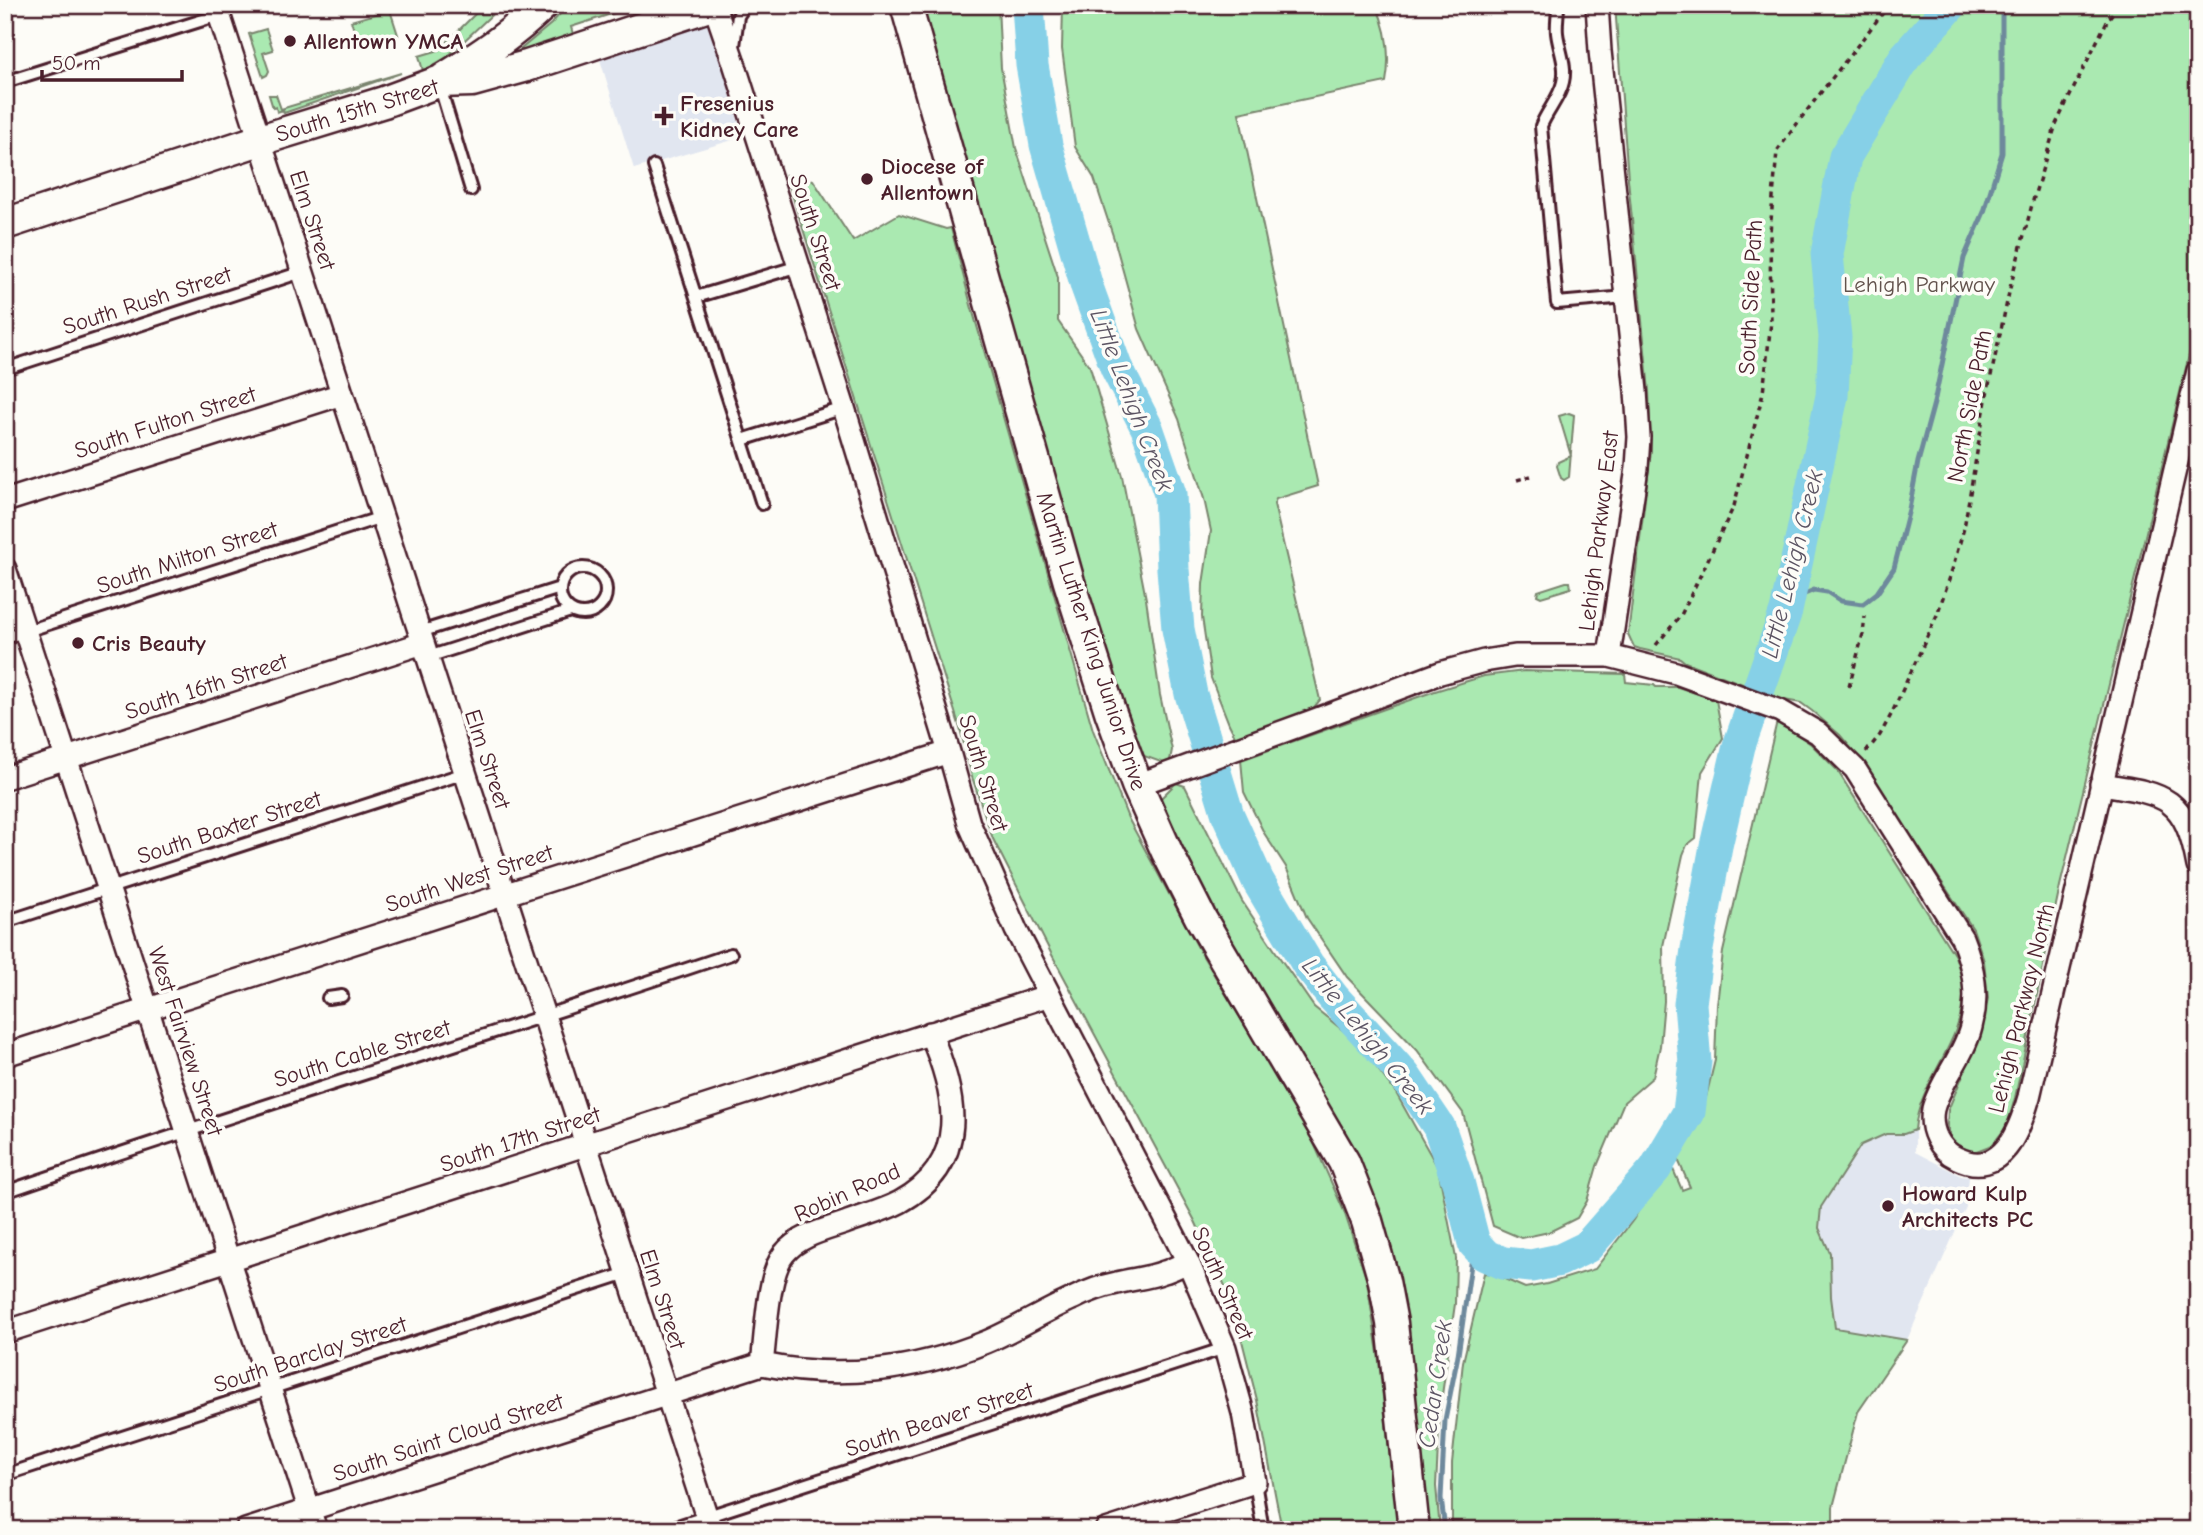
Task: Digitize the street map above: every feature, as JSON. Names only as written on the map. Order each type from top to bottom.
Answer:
[{"type":"main road","points":[[487,52],[521,5]]},
{"type":"main road","points":[[438,82],[487,52],[543,5]]},
{"type":"main road","name":"South 15th Street","points":[[5,224],[384,102],[438,82],[472,81],[527,66],[713,5]]},
{"type":"main road","name":"Martin Luther King Junior Drive","points":[[906,5],[1069,582],[1137,785],[1200,918],[1344,1162],[1367,1221],[1392,1322],[1414,1530]]},
{"type":"street","name":"South Street","points":[[713,5],[800,265],[969,823],[1016,930],[1188,1262],[1225,1348],[1243,1413],[1255,1482]]},
{"type":"street","name":"Lehigh Parkway East","points":[[1137,785],[1440,673],[1483,661],[1515,656],[1609,656],[1637,468],[1639,437],[1597,5]]},
{"type":"street","name":"Elm Street","points":[[217,10],[709,1523]]},
{"type":"street","name":"Lehigh Parkway North","points":[[1609,656],[1676,673],[1780,711],[1818,733],[1853,767],[1962,938],[1970,958],[1975,993],[1971,1029],[1933,1109],[1936,1137],[1944,1149],[1967,1162],[1982,1162],[1995,1158],[2006,1150],[2015,1138],[2023,1117],[2198,370]]},
{"type":"street","name":"South Fulton Street","points":[[5,501],[342,394]]},
{"type":"street","name":"West Fairview Street","points":[[5,569],[15,634],[66,758],[316,1530]]},
{"type":"street","name":"South 16th Street","points":[[5,778],[423,644]]},
{"type":"street","name":"South West Street","points":[[5,1055],[949,752]]},
{"type":"street","points":[[2101,784],[2152,793],[2168,801],[2180,812],[2189,826],[2198,866]]},
{"type":"street","name":"South 17th Street","points":[[5,1332],[1050,995]]},
{"type":"street","name":"Robin Road","points":[[762,1364],[770,1294],[775,1272],[783,1255],[795,1243],[810,1236],[899,1202],[931,1178],[943,1162],[950,1144],[953,1124],[952,1100],[943,1064],[930,1033]]},
{"type":"street","points":[[762,1364],[826,1373],[862,1372],[914,1364],[986,1342],[1070,1299],[1114,1283],[1163,1273],[1188,1262]]},
{"type":"street","name":"South Saint Cloud Street","points":[[246,1530],[762,1364]]},
{"type":"street","points":[[1106,1530],[1255,1482]]},
{"type":"lane","points":[[733,60],[738,16],[745,5]]},
{"type":"lane","points":[[1558,5],[1557,33],[1565,75],[1563,86],[1541,126],[1557,303],[1626,297]]},
{"type":"lane","points":[[5,82],[217,10]]},
{"type":"lane","points":[[438,82],[471,190]]},
{"type":"lane","points":[[654,166],[762,504]]},
{"type":"lane","points":[[696,297],[800,265]]},
{"type":"lane","name":"South Rush Street","points":[[5,369],[302,272]]},
{"type":"lane","points":[[742,440],[844,408]]},
{"type":"lane","name":"South Milton Street","points":[[15,634],[382,517]]},
{"type":"lane","points":[[423,644],[571,611],[583,614],[597,609],[605,596],[604,582],[594,571],[579,568],[566,575],[560,588],[563,603],[571,611]]},
{"type":"lane","points":[[423,644],[560,588]]},
{"type":"lane","name":"South Baxter Street","points":[[5,922],[465,773]]},
{"type":"lane","name":"South Cable Street","points":[[5,1192],[187,1130],[544,1017],[732,954]]},
{"type":"lane","points":[[328,998],[342,996]]},
{"type":"lane","name":"South Barclay Street","points":[[5,1475],[627,1273]]},
{"type":"lane","name":"South Beaver Street","points":[[666,1530],[709,1523],[1225,1348]]},
{"type":"lane","name":"South Street","points":[[1255,1482],[1263,1530]]},
{"type":"path","name":"South Side Path","points":[[1656,645],[1681,615],[1734,506],[1763,393],[1771,322],[1770,232],[1777,151],[1889,5]]},
{"type":"path","name":"North Side Path","points":[[1853,767],[1880,735],[1937,615],[1964,528],[2001,328],[2034,197],[2056,124],[2107,21],[2118,5]]},
{"type":"path","points":[[1517,480],[1531,476]]},
{"type":"path","points":[[1849,687],[1865,616]]},
{"type":"shaded area","points":[[703,19],[710,26],[743,137],[634,169],[597,50]]},
{"type":"shaded area","points":[[1915,1130],[1915,1152],[1961,1176],[1969,1177],[1966,1207],[1907,1340],[1835,1328],[1819,1228],[1821,1207],[1861,1145],[1886,1134],[1904,1134]]},
{"type":"green space","points":[[484,5],[502,5],[447,57],[423,71],[419,56],[439,50]]},
{"type":"green space","points":[[568,5],[639,5],[571,27],[575,41],[515,54],[551,24]]},
{"type":"green space","points":[[919,5],[998,5],[1001,68],[1016,148],[1058,277],[1058,321],[1090,367],[1122,476],[1172,750],[1169,765],[1144,756],[1137,749],[1115,690]]},
{"type":"green space","points":[[1063,5],[1376,5],[1383,24],[1388,52],[1386,82],[1239,113],[1318,486],[1276,499],[1274,504],[1320,700],[1311,711],[1237,740],[1211,678],[1202,617],[1203,584],[1211,531],[1204,499],[1179,419],[1139,329],[1094,178],[1075,147],[1062,49]]},
{"type":"green space","name":"Lehigh Parkway","points":[[1615,5],[2198,5],[2198,318],[2060,886],[2015,1098],[2007,1126],[1992,1145],[1974,1152],[1961,1150],[1952,1141],[1947,1125],[1948,1110],[1981,1032],[1988,998],[1984,961],[1973,929],[1857,755],[1840,735],[1801,703],[1784,700],[1680,658],[1634,647],[1628,634],[1651,451],[1649,391],[1628,179]]},
{"type":"green space","points":[[390,10],[398,35],[357,39],[351,21]]},
{"type":"green space","points":[[266,29],[273,50],[263,53],[269,71],[263,77],[249,34]]},
{"type":"green space","points":[[401,73],[284,113],[283,110],[277,112],[276,107],[273,108],[269,95],[276,95],[281,109]]},
{"type":"green space","points":[[786,175],[813,180],[853,241],[899,214],[946,229],[951,228],[1093,730],[1128,818],[1201,953],[1308,1130],[1344,1211],[1367,1281],[1398,1530],[1282,1530],[1257,1400],[1232,1301],[1195,1221],[993,839]]},
{"type":"green space","points":[[1569,413],[1574,415],[1571,455],[1559,416]]},
{"type":"green space","points":[[1571,456],[1569,477],[1564,480],[1557,466],[1558,462]]},
{"type":"green space","points":[[1570,582],[1571,588],[1541,597],[1537,595],[1538,591]]},
{"type":"green space","points":[[1524,671],[1625,674],[1626,682],[1656,687],[1678,687],[1716,700],[1723,738],[1702,772],[1696,838],[1687,845],[1683,855],[1663,946],[1664,1001],[1660,1046],[1653,1077],[1624,1102],[1597,1166],[1587,1201],[1577,1218],[1549,1232],[1521,1238],[1493,1226],[1463,1113],[1417,1050],[1347,977],[1307,918],[1286,867],[1264,833],[1244,792],[1241,760],[1435,691],[1484,676]]},
{"type":"green space","points":[[1777,721],[1811,744],[1837,770],[1955,956],[1963,987],[1958,1025],[1918,1111],[1915,1130],[1904,1134],[1886,1134],[1861,1145],[1821,1207],[1819,1228],[1830,1253],[1835,1328],[1907,1340],[1858,1412],[1833,1507],[1833,1530],[1452,1530],[1452,1463],[1463,1362],[1484,1273],[1493,1274],[1525,1288],[1595,1269],[1633,1220],[1669,1160],[1682,1190],[1690,1187],[1676,1155],[1681,1153],[1702,1114],[1715,1060],[1723,952]]},
{"type":"green space","points":[[1176,783],[1185,786],[1242,901],[1282,961],[1314,1007],[1356,1041],[1396,1093],[1438,1168],[1456,1258],[1455,1304],[1440,1409],[1436,1486],[1440,1530],[1423,1530],[1397,1298],[1247,980],[1158,801]]},
{"type":"waterway","name":"Little Lehigh Creek","points":[[1028,5],[1032,65],[1046,145],[1087,287],[1116,367],[1147,428],[1170,494],[1178,629],[1191,694],[1228,815],[1258,881],[1308,965],[1333,997],[1404,1075],[1439,1127],[1458,1182],[1474,1243],[1485,1255],[1503,1263],[1531,1266],[1560,1260],[1587,1247],[1655,1169],[1689,1112],[1695,1062],[1690,1004],[1716,846],[1739,746],[1786,611],[1832,396],[1835,337],[1827,254],[1845,157],[1905,57],[1951,5]]},
{"type":"waterway","points":[[1786,611],[1800,596],[1814,590],[1827,592],[1841,601],[1863,604],[1877,593],[1894,568],[1934,403],[1964,258],[1984,212],[2002,153],[2002,5]]},
{"type":"waterway","name":"Cedar Creek","points":[[1445,1530],[1441,1498],[1445,1420],[1458,1355],[1474,1243]]},
{"type":"place","name":"Allentown YMCA","points":[[290,41]]},
{"type":"place","name":"Fresenius Kidney Care","points":[[664,116]]},
{"type":"place","name":"Diocese of Allentown","points":[[867,179]]},
{"type":"place","name":"Cris Beauty","points":[[78,643]]},
{"type":"place","name":"Howard Kulp Architects PC","points":[[1888,1206]]}]
